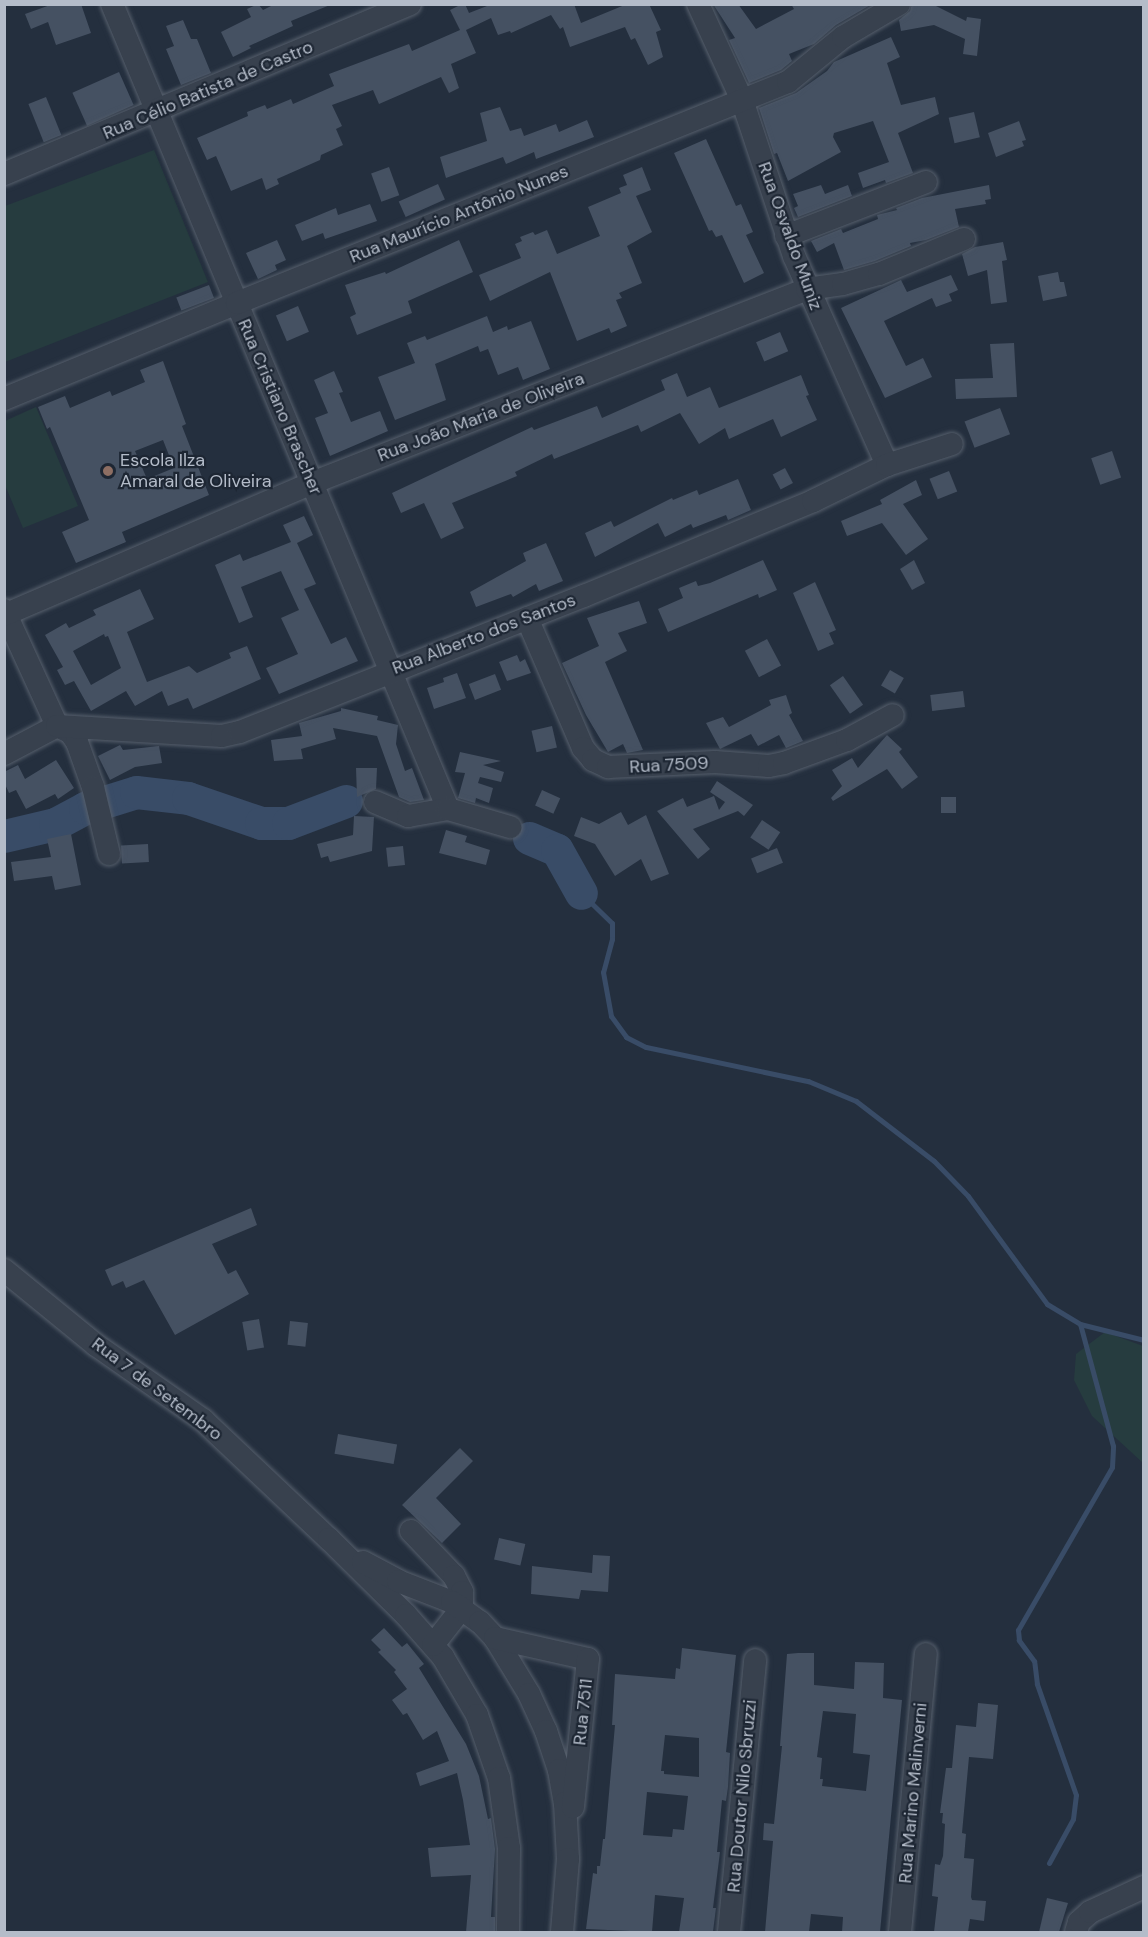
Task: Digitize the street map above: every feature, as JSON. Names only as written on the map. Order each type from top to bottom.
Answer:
[{"type":"street","name":"Rua Cristiano Brascher","points":[[112,4],[448,809]]},
{"type":"street","name":"Rua Célio Batista de Castro","points":[[4,174],[410,4]]},
{"type":"street","name":"Rua Osvaldo Muniz","points":[[698,4],[742,100],[786,236],[807,289],[887,465]]},
{"type":"street","name":"Rua Maurício Antônio Nunes","points":[[4,399],[788,82],[843,37],[899,4]]},
{"type":"street","points":[[786,236],[926,182]]},
{"type":"street","name":"Rua João Maria de Oliveira","points":[[5,613],[312,483],[807,289],[843,284],[879,274],[964,239]]},
{"type":"street","name":"Rua Alberto dos Santos","points":[[57,726],[222,736],[240,732],[813,501],[887,465],[952,444]]},
{"type":"street","points":[[5,613],[57,726],[70,732],[76,742],[93,787],[109,854]]},
{"type":"street","name":"Rua 7509","points":[[527,618],[584,748],[593,760],[608,768],[715,762],[768,766],[784,763],[847,740],[893,715]]},
{"type":"street","points":[[4,754],[57,726]]},
{"type":"street","points":[[375,802],[408,816],[448,809],[510,828]]},
{"type":"street","name":"Rua 7 de Setembro","points":[[4,1270],[96,1345],[203,1420],[329,1539]]},
{"type":"street","points":[[411,1531],[454,1576],[462,1593],[462,1608],[433,1645]]},
{"type":"street","points":[[329,1539],[382,1574],[437,1594],[462,1608],[495,1638],[529,1694],[559,1770],[565,1803],[568,1859],[562,1932]]},
{"type":"street","points":[[329,1539],[433,1645],[461,1685],[477,1715],[499,1778],[509,1848],[508,1932]]},
{"type":"street","name":"Rua 7511","points":[[495,1638],[588,1659],[568,1859]]},
{"type":"street","name":"Rua Marino Malinverni","points":[[900,1932],[926,1654]]},
{"type":"street","name":"Rua Doutor Nilo Sbruzzi","points":[[729,1932],[755,1660]]},
{"type":"street","points":[[1076,1932],[1079,1922],[1090,1912],[1143,1887]]},
{"type":"green space","points":[[154,150],[208,282],[5,362],[5,206]]},
{"type":"green space","points":[[36,407],[78,506],[23,528],[5,485],[5,421]]},
{"type":"green space","points":[[1105,1332],[1143,1346],[1143,1463],[1092,1416],[1074,1380],[1076,1354]]},
{"type":"building","points":[[53,4],[81,4],[91,33],[56,45],[48,22],[31,29],[25,14]]},
{"type":"building","points":[[258,4],[263,10],[275,4],[330,5],[291,21],[293,26],[249,46],[251,48],[233,57],[221,32],[251,17],[247,9]]},
{"type":"building","points":[[465,4],[469,13],[487,6],[486,4],[574,4],[581,23],[627,4],[649,4],[661,30],[656,32],[663,57],[648,65],[635,38],[631,40],[625,27],[570,47],[563,27],[560,29],[551,15],[511,33],[510,31],[498,35],[491,18],[466,30],[476,53],[451,64],[459,88],[449,93],[441,77],[379,104],[373,90],[332,105],[342,126],[336,129],[343,145],[321,155],[320,160],[277,179],[279,184],[266,190],[262,178],[231,191],[216,156],[207,160],[197,138],[248,116],[247,112],[265,105],[267,109],[291,99],[293,104],[334,86],[329,74],[409,44],[412,51],[460,30],[450,10]]},
{"type":"building","points":[[713,4],[738,4],[756,29],[794,9],[791,4],[872,4],[836,25],[814,44],[789,54],[792,61],[781,70],[749,83],[729,40],[735,38]]},
{"type":"building","points":[[912,4],[932,4],[966,21],[967,17],[981,19],[977,56],[963,54],[965,39],[934,25],[901,31],[899,20],[910,11]]},
{"type":"building","points":[[183,20],[191,39],[197,39],[211,73],[181,85],[166,49],[174,46],[166,26]]},
{"type":"building","points":[[891,37],[900,57],[887,63],[901,105],[935,97],[939,114],[898,133],[913,173],[886,183],[885,180],[863,188],[858,173],[889,162],[873,121],[834,133],[833,137],[841,152],[788,181],[777,153],[774,154],[759,108],[796,93],[827,71],[834,62]]},
{"type":"building","points":[[119,72],[134,105],[87,126],[72,93]]},
{"type":"building","points":[[46,97],[61,135],[44,142],[28,104]]},
{"type":"building","points":[[500,107],[510,131],[521,128],[524,136],[556,124],[559,132],[587,120],[594,137],[536,159],[534,152],[506,164],[503,157],[446,178],[440,157],[487,141],[480,113]]},
{"type":"building","points":[[974,112],[980,137],[955,143],[949,118]]},
{"type":"building","points":[[1019,121],[1026,140],[1022,141],[1024,146],[996,157],[988,133]]},
{"type":"building","points":[[706,139],[736,206],[741,204],[753,232],[746,235],[764,273],[744,283],[722,235],[716,237],[712,230],[709,231],[674,153]]},
{"type":"building","points":[[389,167],[399,195],[381,202],[371,173]]},
{"type":"building","points":[[642,167],[651,190],[636,196],[652,232],[627,246],[642,283],[619,293],[622,298],[616,300],[627,326],[611,333],[609,328],[577,341],[550,272],[490,301],[479,275],[521,258],[515,244],[522,241],[520,237],[533,232],[535,235],[547,230],[557,254],[600,236],[588,207],[621,193],[619,188],[627,185],[623,175]]},
{"type":"building","points":[[438,184],[445,200],[406,217],[399,201]]},
{"type":"building","points":[[821,185],[825,194],[848,185],[852,196],[798,217],[794,208],[798,206],[793,194]]},
{"type":"building","points":[[989,185],[991,199],[985,200],[986,204],[955,209],[959,227],[926,240],[910,243],[911,246],[875,261],[844,270],[834,243],[817,252],[811,241],[841,229],[843,233],[878,219],[877,215],[897,210],[896,208],[922,198]]},
{"type":"building","points":[[370,204],[377,221],[325,239],[323,233],[302,241],[295,225],[336,208],[338,215]]},
{"type":"building","points":[[277,240],[286,260],[275,265],[277,270],[258,279],[246,253]]},
{"type":"building","points":[[459,240],[473,272],[408,301],[412,313],[357,335],[350,317],[356,314],[345,285],[385,272],[386,274]]},
{"type":"building","points":[[1003,242],[1007,260],[1002,261],[1007,302],[991,304],[987,270],[968,276],[962,254],[975,247]]},
{"type":"building","points":[[1058,272],[1060,282],[1064,282],[1067,296],[1043,301],[1038,276]]},
{"type":"building","points":[[951,275],[958,290],[949,294],[952,301],[936,307],[932,298],[884,321],[906,366],[923,358],[932,377],[885,398],[841,308],[901,280],[907,292]]},
{"type":"building","points":[[209,285],[214,298],[181,311],[176,298]]},
{"type":"building","points":[[298,306],[309,332],[287,341],[276,315]]},
{"type":"building","points":[[487,316],[493,332],[507,326],[508,330],[531,321],[550,369],[523,380],[518,367],[498,375],[488,349],[480,352],[478,346],[435,364],[446,400],[395,420],[378,377],[415,363],[407,343],[425,336],[427,340]]},
{"type":"building","points":[[780,332],[788,351],[764,361],[756,342]]},
{"type":"building","points":[[1014,343],[1017,397],[956,399],[955,379],[993,378],[990,344]]},
{"type":"building","points":[[163,361],[186,424],[182,426],[209,495],[122,532],[126,542],[76,563],[62,532],[89,520],[50,427],[47,429],[38,407],[65,396],[70,408],[110,391],[112,396],[145,382],[140,370]],"holes":[[[163,440],[174,468],[147,479],[135,451]]]},
{"type":"building","points":[[334,371],[343,392],[339,393],[351,422],[380,411],[388,431],[330,456],[315,418],[328,413],[314,380]]},
{"type":"building","points":[[677,373],[687,397],[710,387],[719,408],[801,375],[809,395],[806,396],[817,420],[781,437],[773,419],[729,439],[725,428],[699,444],[680,413],[641,432],[638,425],[554,459],[552,454],[515,472],[517,476],[452,503],[464,528],[441,539],[424,503],[401,513],[392,493],[532,427],[534,430],[597,406],[602,418],[665,390],[661,380]]},
{"type":"building","points":[[1000,408],[1010,434],[975,448],[965,422]]},
{"type":"building","points":[[1112,451],[1121,477],[1100,485],[1091,458]]},
{"type":"building","points":[[785,468],[793,483],[781,490],[773,475]]},
{"type":"building","points":[[949,471],[957,491],[938,499],[930,479]]},
{"type":"building","points":[[738,479],[751,510],[728,520],[726,515],[693,528],[691,524],[665,537],[658,523],[595,557],[585,533],[611,521],[614,527],[672,498],[673,500],[697,490],[699,495]]},
{"type":"building","points":[[916,480],[922,495],[903,504],[928,539],[906,555],[882,523],[847,536],[841,521],[882,504],[880,500]]},
{"type":"building","points":[[304,516],[313,535],[297,543],[316,584],[304,589],[331,644],[346,637],[358,661],[279,694],[266,668],[298,654],[281,618],[299,610],[281,571],[241,587],[253,617],[239,623],[215,565],[240,554],[243,561],[291,542],[283,525]]},
{"type":"building","points":[[546,543],[563,581],[539,591],[536,584],[513,597],[511,594],[476,607],[470,592],[526,561],[523,553]]},
{"type":"building","points":[[763,560],[777,590],[759,598],[758,594],[668,632],[658,609],[683,598],[679,588],[696,581],[698,586],[710,583]]},
{"type":"building","points":[[914,560],[925,583],[912,590],[900,569]]},
{"type":"building","points":[[815,582],[836,630],[829,633],[834,644],[818,651],[793,593]]},
{"type":"building","points":[[140,589],[154,619],[127,632],[147,682],[189,666],[197,673],[231,658],[229,653],[247,646],[261,679],[193,709],[188,698],[168,706],[162,691],[135,706],[126,691],[91,711],[74,681],[65,685],[57,670],[63,667],[45,635],[66,623],[69,628],[96,615],[93,610]],"holes":[[[104,634],[105,637],[108,636],[121,668],[91,685],[73,651]]]},
{"type":"building","points":[[639,601],[647,623],[618,633],[627,651],[605,662],[643,750],[627,753],[623,744],[608,752],[586,715],[562,663],[599,646],[587,618]]},
{"type":"building","points":[[767,639],[781,665],[759,677],[745,651]]},
{"type":"building","points":[[517,655],[520,662],[525,659],[531,673],[507,681],[499,662]]},
{"type":"building","points":[[890,670],[904,678],[895,694],[881,686]]},
{"type":"building","points":[[457,673],[466,698],[434,709],[427,688],[444,682],[443,678]]},
{"type":"building","points":[[495,674],[501,690],[475,700],[469,684]]},
{"type":"building","points":[[843,676],[863,705],[850,714],[830,685]]},
{"type":"building","points":[[963,691],[965,707],[932,711],[930,695]]},
{"type":"building","points":[[786,695],[792,713],[789,715],[803,741],[786,748],[779,735],[758,746],[751,734],[720,749],[706,723],[723,717],[729,727],[771,705],[769,700]]},
{"type":"building","points":[[341,708],[378,716],[377,720],[398,725],[396,744],[405,771],[412,768],[424,800],[410,802],[399,797],[377,736],[333,728],[336,739],[301,749],[303,759],[274,761],[271,740],[302,736],[299,723],[341,711]]},
{"type":"building","points":[[552,726],[557,747],[536,752],[532,731]]},
{"type":"building","points":[[887,735],[902,749],[899,752],[918,777],[902,789],[887,769],[833,801],[831,798],[842,786],[832,770],[852,758],[858,768]]},
{"type":"building","points":[[120,745],[123,750],[159,746],[162,763],[135,767],[110,780],[98,756]]},
{"type":"building","points":[[460,752],[501,761],[483,765],[504,772],[501,782],[480,777],[478,783],[493,788],[489,803],[476,798],[475,803],[458,798],[465,773],[455,772]]},
{"type":"building","points":[[56,760],[74,788],[58,799],[55,794],[26,809],[16,790],[9,793],[4,782],[4,772],[18,765],[25,779]]},
{"type":"building","points":[[356,768],[377,768],[376,789],[357,797]]},
{"type":"building","points":[[717,781],[753,805],[744,816],[738,811],[693,829],[710,849],[698,859],[657,811],[683,798],[687,807],[714,796],[719,810],[725,802],[710,792]]},
{"type":"building","points":[[542,790],[560,798],[553,814],[535,806]]},
{"type":"building","points":[[941,797],[956,797],[956,813],[941,813]]},
{"type":"building","points":[[621,812],[628,825],[646,815],[669,874],[651,881],[641,859],[615,876],[595,844],[574,836],[581,817],[599,824]]},
{"type":"building","points":[[354,816],[374,817],[372,851],[330,862],[328,856],[321,858],[317,844],[353,835]]},
{"type":"building","points":[[762,820],[780,832],[768,850],[750,837]]},
{"type":"building","points":[[446,830],[467,836],[465,842],[490,850],[486,865],[439,853]]},
{"type":"building","points":[[71,834],[81,885],[55,890],[52,876],[14,881],[11,862],[51,857],[47,839]]},
{"type":"building","points":[[148,844],[149,862],[122,863],[121,845]]},
{"type":"building","points":[[403,846],[405,865],[388,867],[386,848]]},
{"type":"building","points":[[777,848],[783,863],[757,873],[751,858]]},
{"type":"building","points":[[251,1208],[257,1225],[212,1244],[228,1274],[236,1270],[249,1294],[175,1335],[144,1280],[126,1288],[123,1281],[112,1286],[105,1270]]},
{"type":"building","points":[[259,1319],[264,1348],[247,1351],[242,1322]]},
{"type":"building","points":[[290,1321],[308,1323],[305,1347],[287,1345]]},
{"type":"building","points":[[338,1434],[397,1444],[394,1464],[335,1454]]},
{"type":"building","points":[[460,1448],[473,1461],[436,1498],[461,1524],[442,1543],[402,1505]]},
{"type":"building","points":[[499,1538],[525,1544],[520,1566],[494,1559]]},
{"type":"building","points":[[593,1555],[610,1556],[608,1592],[581,1590],[579,1599],[531,1594],[532,1566],[592,1573]]},
{"type":"building","points":[[384,1628],[402,1647],[407,1643],[424,1664],[419,1668],[466,1744],[479,1776],[488,1819],[491,1818],[495,1849],[491,1917],[495,1917],[495,1932],[466,1932],[471,1875],[431,1877],[428,1848],[470,1845],[463,1800],[457,1773],[420,1786],[416,1773],[449,1761],[437,1731],[423,1740],[407,1713],[403,1715],[392,1700],[407,1689],[394,1672],[396,1670],[378,1652],[381,1650],[371,1640]]},
{"type":"building","points":[[682,1648],[736,1655],[726,1752],[730,1753],[728,1787],[726,1801],[722,1800],[713,1932],[679,1932],[684,1898],[655,1895],[652,1932],[586,1929],[593,1873],[597,1874],[597,1866],[600,1866],[603,1839],[605,1839],[615,1725],[612,1725],[615,1674],[675,1679],[676,1668],[680,1669]],"holes":[[[665,1735],[699,1738],[699,1777],[664,1774],[664,1771],[661,1771]],[[647,1792],[688,1796],[684,1830],[673,1829],[672,1837],[643,1835]]]},
{"type":"building","points":[[814,1653],[814,1685],[854,1689],[855,1662],[884,1663],[883,1698],[902,1700],[880,1932],[842,1932],[843,1917],[811,1914],[809,1932],[765,1932],[773,1841],[763,1840],[764,1823],[774,1824],[782,1746],[780,1746],[787,1654]],"holes":[[[823,1711],[856,1714],[853,1753],[870,1755],[866,1791],[822,1786],[823,1779],[820,1779],[822,1758],[817,1757]]]},
{"type":"building","points":[[978,1703],[998,1705],[993,1759],[969,1757],[962,1833],[966,1834],[964,1858],[974,1859],[972,1900],[986,1901],[984,1921],[970,1919],[968,1932],[934,1932],[938,1897],[932,1896],[935,1864],[940,1865],[943,1856],[945,1824],[942,1823],[943,1813],[940,1813],[946,1768],[952,1768],[956,1725],[976,1727]]},
{"type":"building","points":[[1047,1898],[1068,1903],[1059,1932],[1039,1932]]},
{"type":"waterway","points":[[4,836],[55,824],[85,808],[136,792],[188,798],[261,823],[288,823],[346,801]]},
{"type":"waterway","points":[[529,838],[557,850],[581,893]]},
{"type":"waterway","points":[[581,893],[612,923],[612,939],[603,972],[611,1016],[626,1037],[646,1047],[808,1081],[856,1101],[934,1161],[968,1196],[1047,1304],[1080,1324],[1144,1340]]},
{"type":"waterway","points":[[1049,1863],[1073,1819],[1076,1795],[1037,1684],[1034,1661],[1019,1640],[1018,1630],[1112,1467],[1113,1446],[1080,1324]]},
{"type":"place","name":"Escola Ilza Amaral de Oliveira","points":[[108,471]]}]
